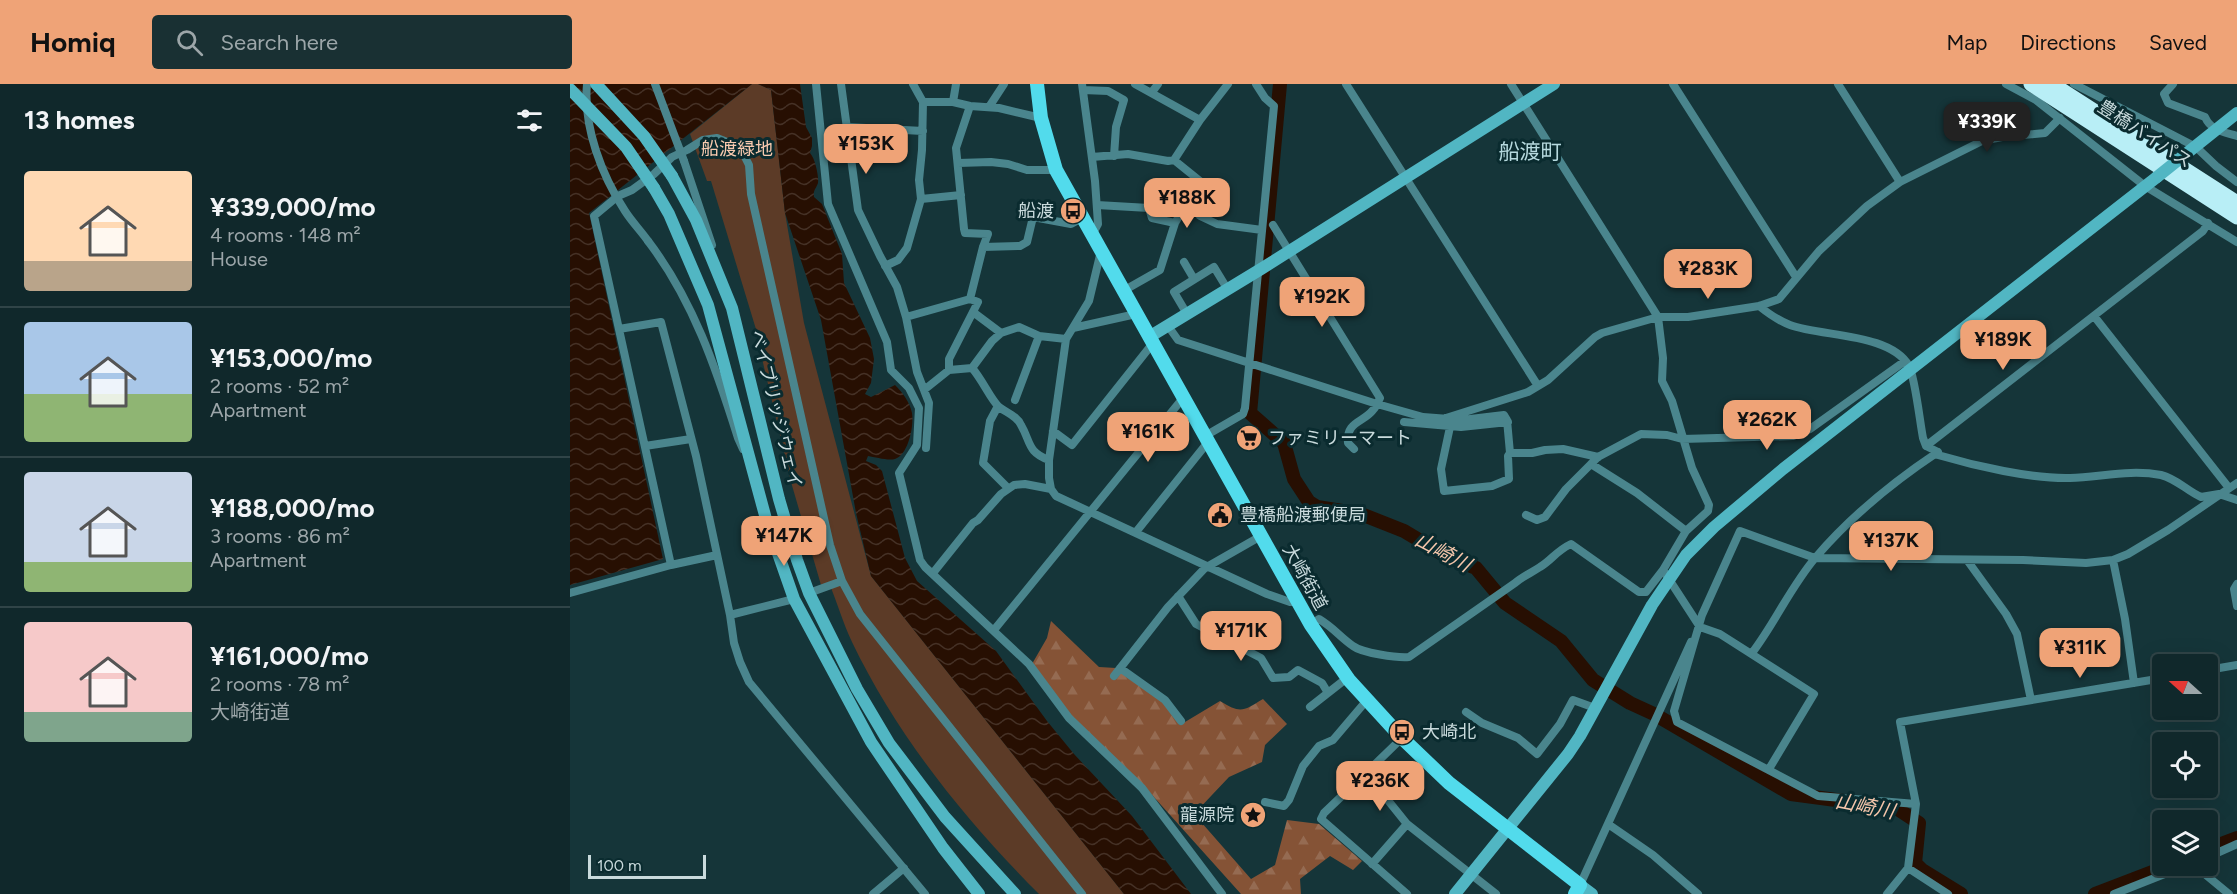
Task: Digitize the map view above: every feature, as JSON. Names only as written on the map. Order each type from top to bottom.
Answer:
[{"type":"highway","name":"豊橋バイパス","points":[[2031,84],[2237,217]]},
{"type":"highway","name":"豊橋バイパス","points":[[2052,84],[2237,203]]},
{"type":"main road","name":"大崎街道","points":[[1037,84],[1041,118],[1056,170],[1311,626],[1347,678],[1402,738],[1449,783],[1508,828],[1578,889]]},
{"type":"street","points":[[587,84],[586,97],[591,131],[598,155],[625,211],[670,273],[698,325],[716,368],[738,438],[749,460]]},
{"type":"street","name":"ベイブリッジウェイ","points":[[596,84],[644,136],[672,176],[696,220],[732,308],[779,499],[797,560],[809,593],[857,689],[889,743],[945,817],[1015,894]]},
{"type":"street","points":[[655,84],[684,161],[714,251],[719,274]]},
{"type":"street","points":[[816,84],[828,204],[886,342],[891,369],[909,388],[919,408],[917,445],[899,473],[921,560],[925,567],[1029,664],[1069,717],[1142,788],[1222,894]]},
{"type":"street","points":[[841,84],[858,210],[897,287],[906,317],[917,372],[928,403],[926,448]]},
{"type":"street","points":[[885,266],[898,260],[907,248],[921,199],[919,180],[923,102],[913,84]]},
{"type":"street","points":[[953,102],[956,84]]},
{"type":"street","points":[[989,107],[1004,84]]},
{"type":"street","points":[[1135,84],[1200,120]]},
{"type":"street","points":[[1152,92],[1158,84]]},
{"type":"street","points":[[1092,158],[1128,154],[1174,160],[1200,120],[1228,84]]},
{"type":"street","points":[[1136,532],[1207,439],[1243,414],[1252,364],[1262,268],[1262,230],[1274,106],[1265,98],[1256,84]]},
{"type":"street","points":[[1346,84],[1538,386]]},
{"type":"street","points":[[1455,894],[1568,754],[1652,605],[1686,531],[1708,511],[1709,505],[1692,468],[1672,401],[1662,381],[1663,358],[1658,317],[1511,84]]},
{"type":"street","points":[[1053,431],[1072,446],[1151,340],[1167,326],[1228,290],[1554,84]]},
{"type":"street","points":[[1673,84],[1796,277]]},
{"type":"street","points":[[1838,84],[1900,182]]},
{"type":"street","points":[[2006,84],[2036,100],[2145,186],[2237,242]]},
{"type":"street","points":[[2173,84],[2164,94],[2168,102],[2205,117],[2208,125],[2216,130],[2237,136]]},
{"type":"street","points":[[2078,85],[2196,147],[2237,182]]},
{"type":"street","points":[[1092,235],[1098,224],[1097,205],[1083,87],[1109,87],[1124,100],[1116,128],[1114,156]]},
{"type":"street","name":"ベイブリッジウェイ","points":[[570,89],[626,147],[669,214],[708,305],[766,519],[794,599],[872,742],[943,848],[980,894]]},
{"type":"street","points":[[923,102],[953,102],[1041,118]]},
{"type":"street","points":[[970,106],[956,148],[964,229],[970,234],[988,234],[970,299]]},
{"type":"street","points":[[1311,626],[1319,619],[1335,629],[1354,648],[1409,657],[1527,573],[1541,567],[1558,550],[1571,544],[1639,592],[1646,592],[1714,527],[1908,364],[2182,158],[2237,113]]},
{"type":"street","points":[[1167,326],[1178,340],[1377,404],[1448,423],[1528,392],[1548,380],[1599,335],[1658,317],[1688,317],[1759,306],[1779,299],[1819,251],[1867,206],[1900,182],[1982,141],[2045,133],[2060,118]]},
{"type":"street","points":[[847,127],[923,131]]},
{"type":"street","points":[[671,566],[594,216],[618,196],[632,190],[654,174],[672,157],[703,140],[717,138],[736,146],[744,153],[749,165],[751,194],[775,305],[830,545],[842,581],[860,614],[1082,894]]},
{"type":"street","points":[[1123,291],[1160,270],[1175,223],[1200,183],[1174,160]]},
{"type":"street","points":[[958,163],[991,162],[1027,170],[1056,170]]},
{"type":"street","points":[[921,199],[960,195]]},
{"type":"street","points":[[1097,205],[1149,208],[1152,218],[1175,223]]},
{"type":"street","points":[[1200,216],[1217,224],[1262,230]]},
{"type":"street","points":[[983,247],[1020,246],[1027,242],[1033,217],[1071,224],[1082,218]]},
{"type":"street","points":[[1926,446],[2203,231],[2208,223]]},
{"type":"street","points":[[1273,225],[1380,398],[1372,412],[1360,419],[1349,431],[1348,443],[1354,449]]},
{"type":"street","points":[[1101,251],[1096,266],[1093,291],[1066,339],[1049,460],[1051,489],[1056,496],[1268,594],[1290,602],[1298,602]]},
{"type":"street","points":[[1185,262],[1194,279]]},
{"type":"street","points":[[1187,314],[1174,292],[1214,267],[1228,290]]},
{"type":"street","points":[[906,317],[970,299],[978,302],[949,359],[949,370]]},
{"type":"street","points":[[1759,306],[1777,320],[1792,326],[1868,340],[1902,357],[1908,364],[1923,438],[1926,446],[1938,452],[1938,455],[1967,463],[2052,478],[2125,472],[2149,473],[2183,484],[2201,496],[2219,495],[2237,500]]},
{"type":"street","points":[[973,312],[1001,333]]},
{"type":"street","points":[[1073,328],[1136,314]]},
{"type":"street","points":[[1916,804],[1818,796],[1677,722],[1674,711],[1702,615],[1740,531],[1815,558],[2086,563],[2113,560],[2128,554],[2233,486],[2094,316]]},
{"type":"street","points":[[619,328],[661,322],[691,439],[730,615],[734,643],[749,682],[925,894]]},
{"type":"street","points":[[914,398],[949,370],[972,368],[992,340],[1001,333],[1019,327],[1039,336],[1066,339]]},
{"type":"street","points":[[1015,400],[1039,336]]},
{"type":"street","points":[[1526,515],[1537,520],[1545,517],[1566,489],[1594,460],[1641,434],[1682,438],[1783,437],[1802,434],[1908,364]]},
{"type":"street","points":[[972,368],[998,406],[1022,425],[1023,433],[1037,454],[1049,460]]},
{"type":"street","points":[[994,630],[1183,398]]},
{"type":"street","points":[[998,406],[990,421],[983,464],[1008,488]]},
{"type":"street","points":[[1404,422],[1448,423],[1500,414],[1504,416],[1508,422],[1509,479],[1492,486],[1444,491],[1442,469],[1448,423]]},
{"type":"street","points":[[645,446],[691,439]]},
{"type":"street","points":[[1510,453],[1563,449],[1594,460],[1686,531]]},
{"type":"street","points":[[1752,653],[1815,558],[1893,482],[1938,452]]},
{"type":"street","points":[[933,573],[973,523],[1008,488],[1025,484],[1051,489]]},
{"type":"street","points":[[1114,676],[1178,596],[1209,566],[1261,536]]},
{"type":"street","points":[[570,593],[717,555]]},
{"type":"street","points":[[1967,560],[2006,614],[2017,634],[2031,700]]},
{"type":"street","points":[[2113,560],[2125,619],[2134,683]]},
{"type":"street","points":[[1666,574],[1700,627],[1720,634],[1814,694],[1769,769]]},
{"type":"street","points":[[809,593],[842,581]]},
{"type":"street","points":[[2237,584],[2234,589],[2237,606]]},
{"type":"street","points":[[1178,596],[1196,624],[1261,658],[1273,678],[1289,676],[1298,670],[1322,683],[1328,693]]},
{"type":"street","points":[[730,615],[794,599]]},
{"type":"street","points":[[1592,894],[1578,889],[1689,645],[1700,627]]},
{"type":"street","points":[[2218,668],[2237,665]]},
{"type":"street","points":[[1120,668],[1165,699],[1181,722]]},
{"type":"street","points":[[1310,707],[1347,678]]},
{"type":"street","points":[[1887,894],[1908,868],[1916,804],[1900,723],[2152,680]]},
{"type":"street","points":[[1265,802],[1284,806],[1289,800],[1303,766],[1319,746],[1333,740],[1367,700]]},
{"type":"street","points":[[1466,712],[1482,723],[1518,738],[1537,754],[1560,724],[1573,700],[1595,708]]},
{"type":"street","points":[[1402,738],[1324,813],[1321,819],[1407,894]]},
{"type":"street","points":[[1366,773],[1407,825],[1496,894]]},
{"type":"street","points":[[1608,824],[1653,855],[1698,894]]},
{"type":"street","points":[[1372,864],[1407,825]]},
{"type":"street","points":[[2218,852],[2237,844]]},
{"type":"street","points":[[873,894],[904,868]]},
{"type":"street","points":[[1908,868],[1938,891],[1948,894]]},
{"type":"street","points":[[2114,894],[2160,876]]},
{"type":"street","points":[[2206,876],[2229,894]]},
{"type":"green space","name":"船渡緑地","points":[[752,84],[758,84],[771,90],[785,213],[804,323],[871,576],[1124,894],[1039,894],[985,837],[912,744],[870,677],[852,642],[829,583],[821,585],[791,482],[760,350],[762,349],[711,181],[707,181],[690,134]]},
{"type":"green space","points":[[1051,621],[1099,667],[1116,668],[1161,699],[1180,725],[1220,701],[1233,708],[1242,709],[1263,699],[1287,724],[1265,745],[1262,762],[1229,777],[1194,814],[1251,879],[1275,865],[1287,820],[1319,824],[1362,861],[1353,870],[1330,856],[1300,879],[1301,894],[1241,894],[1144,786],[1071,716],[1032,664],[1047,638]]},
{"type":"water","points":[[570,84],[752,84],[589,213],[663,559],[570,585]]},
{"type":"water","points":[[758,84],[800,84],[806,127],[812,138],[810,153],[818,176],[814,197],[822,204],[842,254],[844,283],[870,338],[874,359],[871,383],[865,394],[871,397],[895,385],[911,409],[911,432],[900,456],[889,460],[868,456],[866,461],[876,465],[882,471],[905,558],[917,581],[996,651],[1047,721],[1074,754],[1132,816],[1191,894],[1124,894],[871,576],[856,513],[821,320],[785,213],[771,90]]},
{"type":"waterway","name":"山崎川","points":[[1280,84],[1250,413],[1284,443],[1294,479],[1309,502],[1317,507],[1361,514],[1404,531],[1444,555],[1476,568],[1505,603],[1561,641],[1593,680],[1791,794],[1896,808],[1919,823],[1915,863],[1922,870],[1961,894]]},
{"type":"waterway","name":"山崎川","points":[[2218,845],[2237,838]]},
{"type":"waterway","name":"山崎川","points":[[2095,894],[2152,872]]},
{"type":"place","name":"船渡","points":[[1073,211]]},
{"type":"place","name":"ファミリーマート","points":[[1249,438]]},
{"type":"place","name":"豊橋船渡郵便局","points":[[1220,515]]},
{"type":"place","name":"大崎北","points":[[1402,732]]},
{"type":"place","name":"龍源院","points":[[1253,815]]},
{"type":"district","name":"船渡町","points":[[1530,151]]}]
